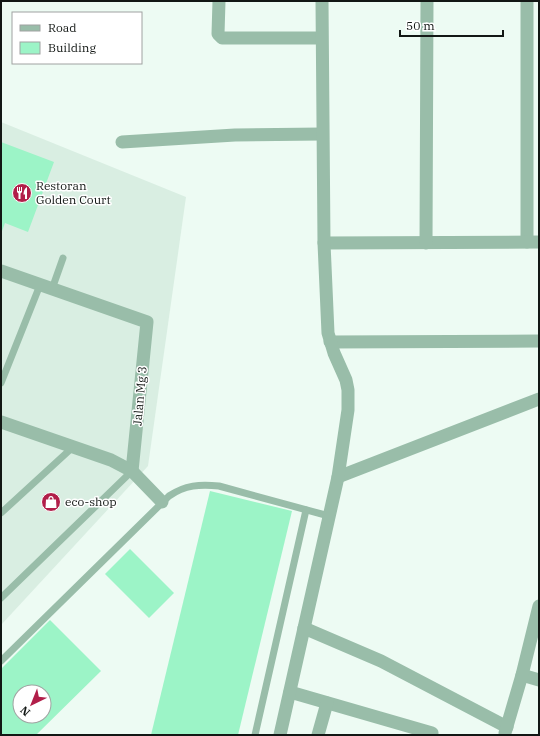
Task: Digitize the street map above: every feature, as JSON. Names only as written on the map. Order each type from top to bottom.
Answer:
[{"type":"street","points":[[218,1],[218,34],[222,38],[322,38]]},
{"type":"street","points":[[280,735],[338,477],[348,410],[348,390],[330,342],[324,243],[322,1]]},
{"type":"street","points":[[426,243],[427,1]]},
{"type":"street","points":[[324,243],[533,242],[533,139],[527,1]]},
{"type":"street","points":[[122,142],[235,135],[322,134]]},
{"type":"street","points":[[1,271],[46,287]]},
{"type":"street","name":"Jalan Mg 3","points":[[46,287],[147,322],[132,471]]},
{"type":"street","points":[[330,342],[539,341]]},
{"type":"street","points":[[338,477],[539,399]]},
{"type":"street","points":[[1,422],[111,460],[132,471],[162,502]]},
{"type":"street","points":[[304,628],[381,661],[506,731],[539,606]]},
{"type":"street","points":[[522,675],[539,680]]},
{"type":"street","points":[[290,692],[432,734]]},
{"type":"street","points":[[318,735],[327,703]]},
{"type":"lane","points":[[1,383],[46,287],[63,258]]},
{"type":"lane","points":[[1,514],[73,447]]},
{"type":"lane","points":[[1,598],[132,471]]},
{"type":"lane","points":[[1,661],[162,502],[178,490],[189,486],[204,484],[219,486],[329,516]]},
{"type":"lane","points":[[255,735],[306,510]]},
{"type":"shaded area","points":[[1,122],[186,197],[148,466],[1,625]]},
{"type":"building","name":"Restoran Golden Court","points":[[1,142],[54,162],[28,232],[5,223],[2,231],[1,230]]},
{"type":"building","points":[[210,491],[292,511],[238,735],[151,735]]},
{"type":"building","points":[[130,549],[174,593],[149,618],[105,574]]},
{"type":"building","points":[[50,620],[101,671],[52,719],[52,684],[12,684],[12,724],[47,724],[36,735],[1,735],[1,669]]},
{"type":"place","name":"Restoran Golden Court","points":[[22,193]]},
{"type":"place","name":"eco-shop","points":[[51,502]]}]
